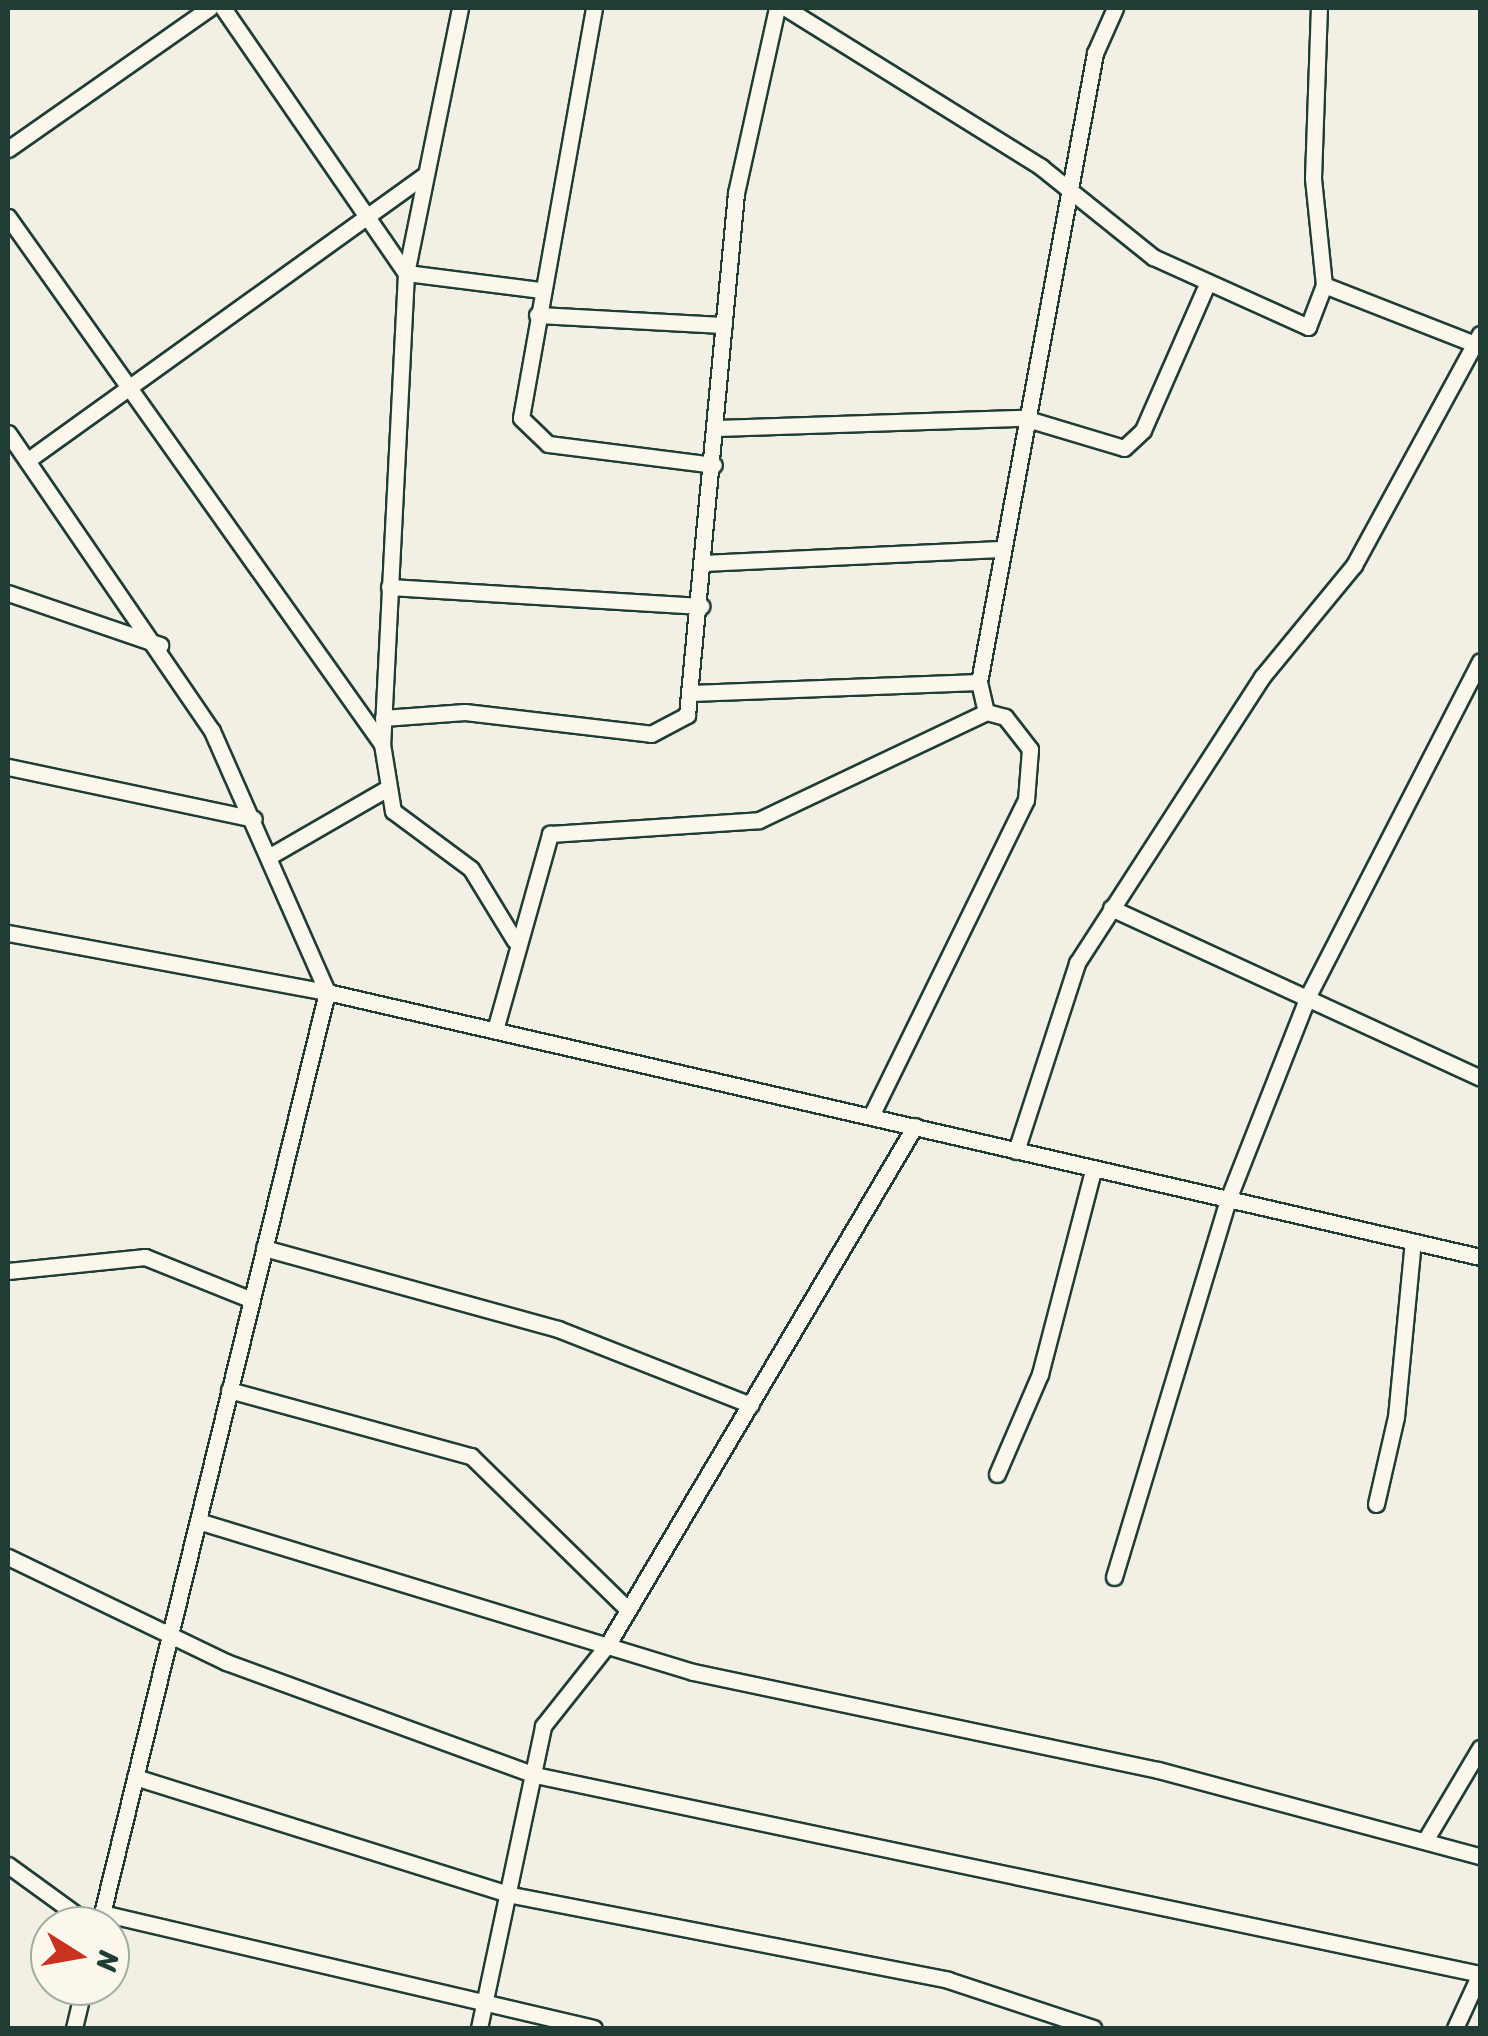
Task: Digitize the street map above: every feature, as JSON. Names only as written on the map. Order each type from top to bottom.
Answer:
[{"type":"street","points":[[8,149],[209,8]]},
{"type":"street","points":[[222,8],[406,274],[540,290]]},
{"type":"street","points":[[460,8],[406,274],[382,744],[386,789],[404,824],[471,869],[515,941]]},
{"type":"street","points":[[594,8],[522,402],[529,434],[548,444],[714,465]]},
{"type":"street","points":[[383,718],[465,712],[651,734],[682,724],[691,693],[702,606],[724,325],[746,120],[777,8]]},
{"type":"street","points":[[786,8],[1069,186],[1103,224],[1208,284],[1308,327],[1324,286],[1313,178],[1320,8]]},
{"type":"street","points":[[986,712],[979,682],[998,548],[1095,53],[1115,8]]},
{"type":"street","points":[[28,460],[424,175]]},
{"type":"street","points":[[8,217],[133,386],[382,744]]},
{"type":"street","points":[[717,428],[1024,418],[1124,448],[1136,441],[1208,284]]},
{"type":"street","points":[[1016,1151],[1076,964],[1262,677],[1354,565],[1479,341],[1324,286]]},
{"type":"street","points":[[538,314],[724,325]]},
{"type":"street","points":[[8,433],[162,646],[254,819],[327,992],[102,1906]]},
{"type":"street","points":[[705,562],[998,548]]},
{"type":"street","points":[[388,586],[702,606]]},
{"type":"street","points":[[8,593],[162,646]]},
{"type":"street","points":[[1114,1577],[1227,1202],[1309,994],[1480,662]]},
{"type":"street","points":[[691,693],[979,682]]},
{"type":"street","points":[[495,1030],[515,941],[550,834],[758,820],[986,712],[1005,716],[1030,749],[1026,800],[871,1116]]},
{"type":"street","points":[[8,768],[254,819]]},
{"type":"street","points":[[270,856],[386,789]]},
{"type":"street","points":[[1111,908],[1309,994],[1480,1078]]},
{"type":"street","points":[[8,932],[327,992],[915,1126],[1227,1202],[1480,1257]]},
{"type":"street","points":[[479,2028],[512,1895],[543,1726],[608,1644],[915,1126]]},
{"type":"street","points":[[997,1474],[1040,1374],[1093,1170]]},
{"type":"street","points":[[1376,1504],[1396,1417],[1413,1242]]},
{"type":"street","points":[[264,1248],[558,1329],[751,1405]]},
{"type":"street","points":[[8,1270],[145,1257],[252,1300]]},
{"type":"street","points":[[230,1390],[471,1456],[628,1610]]},
{"type":"street","points":[[198,1521],[738,1684],[1158,1770],[1480,1856]]},
{"type":"street","points":[[8,1557],[169,1638],[534,1774],[1480,1974],[1454,2028]]},
{"type":"street","points":[[1426,1839],[1480,1748]]},
{"type":"street","points":[[136,1777],[512,1895],[948,1980],[1093,2028]]},
{"type":"street","points":[[8,1865],[73,1906]]},
{"type":"street","points":[[130,1928],[486,2000],[594,2028]]}]
